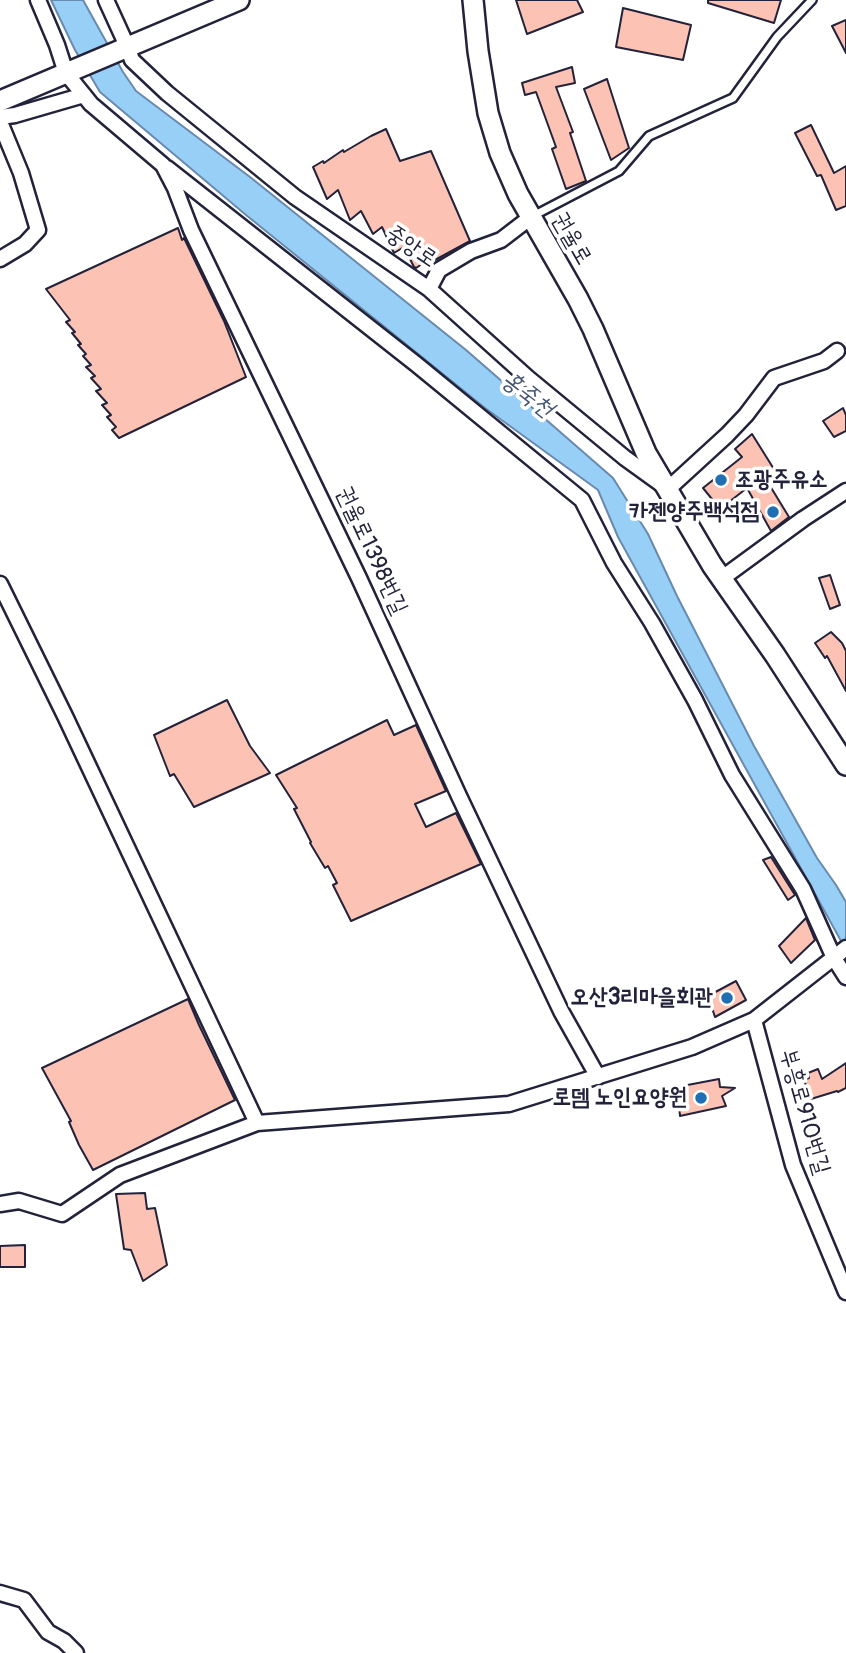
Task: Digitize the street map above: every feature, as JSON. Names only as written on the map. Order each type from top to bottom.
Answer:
[{"type":"main road","points":[[0,101],[239,0]]},
{"type":"main road","name":"권율로","points":[[471,5],[488,113],[500,153],[531,217],[583,309],[646,453],[721,579],[846,765]]},
{"type":"street","points":[[38,0],[71,71]]},
{"type":"street","name":"중앙로","points":[[106,0],[123,49],[167,93],[295,197],[429,289],[528,378],[625,458],[668,489]]},
{"type":"street","name":"권율로1398번길","points":[[71,71],[91,104],[163,165],[191,230],[348,555],[538,963],[598,1077]]},
{"type":"street","points":[[0,259],[25,244],[38,230],[21,173],[0,119],[84,95]]},
{"type":"street","points":[[163,165],[406,356],[582,500],[614,562],[689,689],[732,775],[840,953],[846,977]]},
{"type":"street","points":[[429,289],[439,270],[471,251],[501,240],[531,217]]},
{"type":"street","points":[[668,489],[727,435],[774,378],[824,361],[841,348]]},
{"type":"street","points":[[721,579],[803,519],[846,492]]},
{"type":"street","points":[[0,584],[257,1123]]},
{"type":"street","points":[[0,1204],[19,1201],[62,1214],[120,1175],[257,1123],[509,1104],[692,1047],[754,1020],[840,953]]},
{"type":"street","name":"부흥로910번길","points":[[754,1020],[793,1165],[846,1292]]},
{"type":"street","points":[[0,1593],[24,1600],[48,1632],[64,1641],[76,1653]]},
{"type":"lane","points":[[531,217],[619,172],[649,136],[733,98],[777,37],[812,0]]},
{"type":"water","name":"홍죽천","points":[[51,0],[83,0],[136,91],[250,177],[466,350],[613,478],[648,534],[754,746],[817,858],[846,902],[846,950],[618,537],[598,490],[485,408],[246,215],[100,92],[75,50]]},
{"type":"building","points":[[516,0],[577,0],[583,12],[527,34]]},
{"type":"building","points":[[708,0],[781,0],[774,23],[708,3]]},
{"type":"building","points":[[623,8],[691,25],[683,60],[616,47]]},
{"type":"building","points":[[846,20],[846,53],[832,26]]},
{"type":"building","points":[[572,67],[575,83],[556,87],[573,132],[570,133],[586,181],[566,189],[552,149],[556,147],[536,92],[525,95],[522,83]]},
{"type":"building","points":[[607,79],[629,148],[611,160],[584,89]]},
{"type":"building","points":[[811,125],[834,173],[846,166],[846,206],[836,210],[821,175],[817,176],[795,133]]},
{"type":"building","points":[[386,129],[400,161],[431,151],[470,241],[427,267],[425,262],[414,267],[404,247],[394,253],[382,227],[373,234],[361,211],[350,220],[338,190],[327,199],[313,167]]},
{"type":"building","points":[[178,228],[224,321],[246,377],[119,438],[112,430],[116,427],[107,417],[111,415],[102,405],[107,403],[96,391],[101,389],[91,378],[95,376],[86,367],[91,365],[83,356],[86,354],[72,333],[75,332],[66,322],[70,320],[46,289]]},
{"type":"building","points":[[843,408],[846,431],[834,437],[823,421]]},
{"type":"building","points":[[752,434],[777,474],[767,481],[789,517],[771,531],[747,488],[720,509],[703,488],[742,457],[735,449]]},
{"type":"building","points":[[830,575],[840,605],[830,609],[819,578]]},
{"type":"building","points":[[831,632],[846,651],[846,691],[827,656],[825,658],[815,643]]},
{"type":"building","points":[[227,700],[250,746],[270,773],[194,807],[174,774],[170,776],[154,735]]},
{"type":"building","points":[[387,720],[394,735],[416,725],[446,791],[415,804],[426,827],[456,813],[481,864],[351,921],[333,885],[337,883],[310,843],[294,809],[297,808],[276,775]]},
{"type":"building","points":[[771,857],[795,895],[788,900],[763,860]]},
{"type":"building","points":[[806,918],[815,940],[791,963],[779,946]]},
{"type":"building","name":"오산3리마을회관","points":[[736,981],[746,1000],[715,1017],[708,996]]},
{"type":"building","points":[[188,999],[235,1100],[93,1170],[79,1145],[69,1122],[71,1121],[42,1068]]},
{"type":"building","points":[[846,1063],[846,1088],[811,1099],[804,1080],[809,1078],[808,1073],[818,1069],[822,1079]]},
{"type":"building","name":"로뎀 노인요양원","points":[[719,1079],[720,1087],[735,1088],[722,1096],[726,1106],[680,1116],[677,1087]]},
{"type":"building","points":[[145,1193],[147,1209],[155,1208],[167,1265],[143,1281],[131,1250],[124,1249],[116,1194]]},
{"type":"building","points":[[25,1245],[25,1267],[0,1267],[0,1246]]},
{"type":"place","name":"조광주유소","points":[[721,480]]},
{"type":"place","name":"카젠양주백석점","points":[[773,512]]},
{"type":"place","name":"오산3리마을회관","points":[[727,998]]},
{"type":"place","name":"로뎀 노인요양원","points":[[701,1098]]}]
